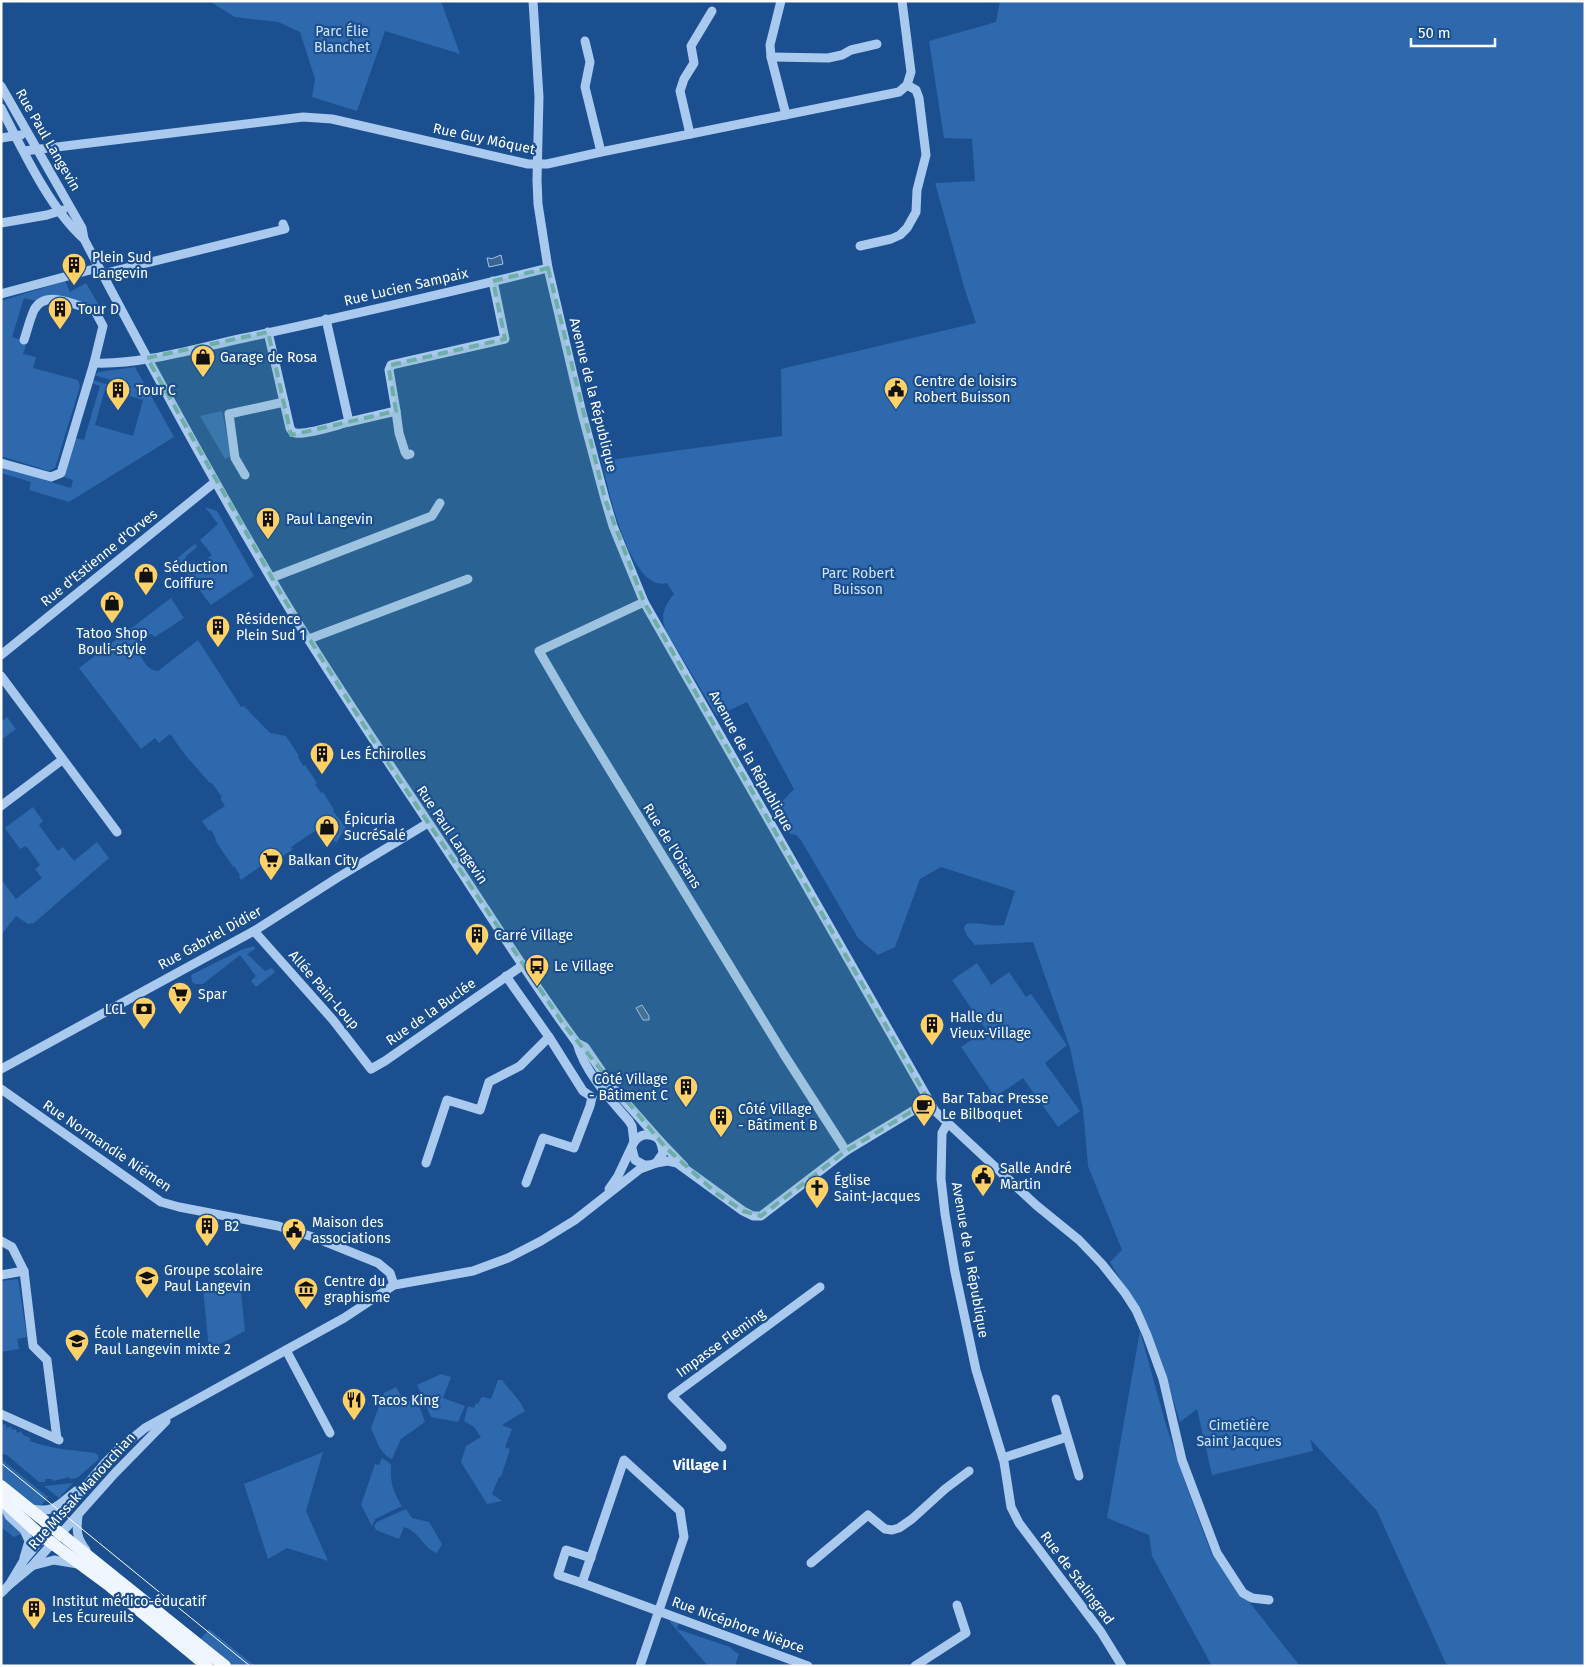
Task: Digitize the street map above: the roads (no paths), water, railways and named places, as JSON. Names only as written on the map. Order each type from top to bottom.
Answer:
[{"type":"main road","points":[[1,1486],[29,1509],[80,1564],[110,1586],[207,1666]]},
{"type":"main road","points":[[1,1500],[52,1536],[98,1564],[225,1666]]},
{"type":"street","name":"Avenue de la République","points":[[533,1],[539,97],[538,204],[548,268],[582,413],[613,526],[644,602],[929,1101],[947,1124],[942,1133],[941,1148],[941,1179],[945,1214],[976,1370],[1003,1458],[1011,1507]]},
{"type":"street","points":[[781,1],[770,45],[771,58],[786,115]]},
{"type":"street","points":[[860,246],[891,239],[906,228],[916,212],[917,190],[926,156],[919,98],[916,90],[907,85],[911,76],[911,68],[902,1]]},
{"type":"street","points":[[690,134],[680,91],[684,79],[694,63],[691,46],[712,11]]},
{"type":"street","points":[[586,41],[590,62],[585,87],[601,152]]},
{"type":"street","points":[[771,58],[828,58],[877,44]]},
{"type":"street","name":"Rue Guy Môquet","points":[[24,151],[303,117],[332,119],[528,164],[546,164],[899,92],[907,85]]},
{"type":"street","name":"Rue Paul Langevin","points":[[1,86],[82,228],[84,239],[101,272],[215,482],[271,578],[384,757],[577,1043],[580,1054],[602,1090],[629,1121],[632,1126],[633,1145]]},
{"type":"street","name":"Rue Paul Langevin","points":[[1,108],[59,211],[84,239]]},
{"type":"street","points":[[1,138],[28,134]]},
{"type":"street","name":"Rue Paul Langevin","points":[[1,223],[70,207]]},
{"type":"street","points":[[1,294],[90,270],[101,272],[285,229],[283,224]]},
{"type":"street","name":"Rue Lucien Sampaix","points":[[147,358],[548,268]]},
{"type":"street","points":[[410,454],[407,455],[405,452],[399,433],[388,370],[392,366],[505,339],[493,281]]},
{"type":"street","points":[[1,463],[51,477],[61,473],[94,363],[103,326],[95,311],[51,298],[40,301],[34,310],[24,340]]},
{"type":"street","points":[[326,319],[349,422]]},
{"type":"street","points":[[268,332],[292,432],[297,434],[396,411]]},
{"type":"street","points":[[94,363],[109,364],[147,358]]},
{"type":"street","points":[[244,475],[235,458],[229,414],[284,402]]},
{"type":"street","name":"Rue d'Estienne d'Orves","points":[[1,655],[215,482]]},
{"type":"street","points":[[271,578],[432,516],[440,503]]},
{"type":"street","points":[[309,639],[468,579]]},
{"type":"street","name":"Rue de l'Oisans","points":[[644,602],[539,652],[778,1045],[846,1151]]},
{"type":"street","points":[[1,676],[117,832]]},
{"type":"street","points":[[1,806],[62,760]]},
{"type":"street","name":"Rue Gabriel Didier","points":[[1,1069],[254,931],[428,823]]},
{"type":"street","name":"Allée Pain-Loup","points":[[254,931],[334,1020],[371,1069]]},
{"type":"street","name":"Rue de la Buclée","points":[[371,1069],[523,965]]},
{"type":"street","points":[[506,976],[549,1036],[583,1091],[592,1097]]},
{"type":"street","points":[[426,1163],[447,1100],[480,1110],[489,1082],[520,1066],[549,1036]]},
{"type":"street","name":"Rue Paul Langevin","points":[[577,1043],[585,1047],[613,1088],[658,1139]]},
{"type":"street","points":[[526,1183],[543,1138],[574,1148],[592,1097],[602,1090],[613,1088]]},
{"type":"street","name":"Rue Normandie Niémen","points":[[1,1089],[161,1202],[278,1226],[316,1238],[378,1263],[390,1273],[394,1284]]},
{"type":"street","points":[[633,1145],[635,1160],[644,1166],[668,1161],[677,1163],[743,1211],[753,1216],[761,1216],[846,1151],[929,1101]]},
{"type":"street","points":[[947,1124],[1036,1205],[1079,1240],[1102,1264],[1125,1293],[1136,1310],[1163,1379],[1182,1460],[1217,1553],[1243,1593],[1252,1598],[1270,1600]]},
{"type":"street","points":[[603,1197],[618,1176],[633,1145],[642,1135],[652,1135],[658,1139],[690,1171]]},
{"type":"street","points":[[394,1284],[473,1271],[508,1258],[541,1241],[575,1220],[640,1169],[653,1164],[662,1153],[658,1139]]},
{"type":"street","points":[[1,1241],[12,1247],[24,1271],[33,1346],[47,1360],[58,1439],[1,1414]]},
{"type":"street","points":[[1,1275],[24,1271]]},
{"type":"street","name":"Rue Missak Manouchian","points":[[1,1593],[32,1566],[100,1468],[145,1428],[344,1318],[394,1284]]},
{"type":"street","name":"Impasse Fleming","points":[[722,1447],[672,1396],[820,1287]]},
{"type":"street","points":[[286,1350],[330,1433]]},
{"type":"street","points":[[1056,1399],[1079,1476]]},
{"type":"street","name":"Rue Missak Manouchian","points":[[9,1585],[24,1560],[79,1516],[115,1473],[173,1413]]},
{"type":"street","points":[[1003,1458],[1067,1437]]},
{"type":"street","points":[[582,1583],[624,1460],[680,1511],[684,1537],[640,1666]]},
{"type":"street","points":[[19,1577],[24,1567],[93,1492],[100,1468]]},
{"type":"street","points":[[811,1562],[868,1515],[885,1529],[899,1528],[912,1519],[945,1489],[970,1471]]},
{"type":"street","points":[[29,1509],[42,1511],[61,1505],[90,1480]]},
{"type":"street","points":[[1,1500],[10,1516],[24,1530],[29,1541],[24,1560]]},
{"type":"street","name":"Rue de Stalingrad","points":[[1011,1507],[1019,1523],[1101,1632],[1122,1666]]},
{"type":"street","points":[[79,1516],[77,1536],[80,1543],[98,1564]]},
{"type":"street","points":[[52,1536],[87,1564],[109,1573]]},
{"type":"street","name":"Rue Nicéphore Nièpce","points":[[591,1558],[566,1550],[558,1575],[808,1666]]},
{"type":"street","points":[[32,1566],[54,1560],[80,1564]]},
{"type":"street","points":[[915,1666],[966,1632],[957,1605]]},
{"type":"tram line","points":[[1,1463],[250,1666]]},
{"type":"place","name":"Plein Sud Langevin","points":[[74,286]]},
{"type":"place","name":"Tour D","points":[[60,330]]},
{"type":"place","name":"Garage de Rosa","points":[[203,378]]},
{"type":"place","name":"Centre de loisirs Robert Buisson","points":[[896,410]]},
{"type":"place","name":"Tour C","points":[[118,411]]},
{"type":"place","name":"Paul Langevin","points":[[268,540]]},
{"type":"place","name":"Séduction Coiffure","points":[[146,596]]},
{"type":"place","name":"Tatoo Shop Bouli-style","points":[[112,624]]},
{"type":"place","name":"Résidence Plein Sud 1","points":[[218,648]]},
{"type":"place","name":"Les Échirolles","points":[[322,775]]},
{"type":"place","name":"Épicuria SucréSalé","points":[[327,848]]},
{"type":"place","name":"Balkan City","points":[[271,881]]},
{"type":"place","name":"Carré Village","points":[[477,956]]},
{"type":"place","name":"Le Village","points":[[537,987]]},
{"type":"place","name":"Spar","points":[[180,1015]]},
{"type":"place","name":"LCL","points":[[144,1030]]},
{"type":"place","name":"Halle du Vieux-Village","points":[[932,1046]]},
{"type":"place","name":"Côté Village - Bâtiment C","points":[[686,1108]]},
{"type":"place","name":"Bar Tabac Presse Le Bilboquet","points":[[924,1127]]},
{"type":"place","name":"Côté Village - Bâtiment B","points":[[721,1138]]},
{"type":"place","name":"Salle André Martin","points":[[983,1197]]},
{"type":"place","name":"Église Saint-Jacques","points":[[817,1209]]},
{"type":"place","name":"B2","points":[[207,1247]]},
{"type":"place","name":"Maison des associations","points":[[294,1251]]},
{"type":"place","name":"Groupe scolaire Paul Langevin","points":[[147,1299]]},
{"type":"place","name":"Centre du graphisme","points":[[306,1310]]},
{"type":"place","name":"École maternelle Paul Langevin mixte 2","points":[[77,1362]]},
{"type":"place","name":"Tacos King","points":[[354,1421]]},
{"type":"place","name":"Institut médico-éducatif Les Écureuils","points":[[34,1630]]},
{"type":"district","name":"Village I","points":[[700,1465]]},
{"type":"park label","name":"Parc Élie Blanchet","points":[[342,40]]},
{"type":"park label","name":"Parc Robert Buisson","points":[[858,582]]},
{"type":"park label","name":"Cimetière Saint Jacques","points":[[1239,1434]]}]
